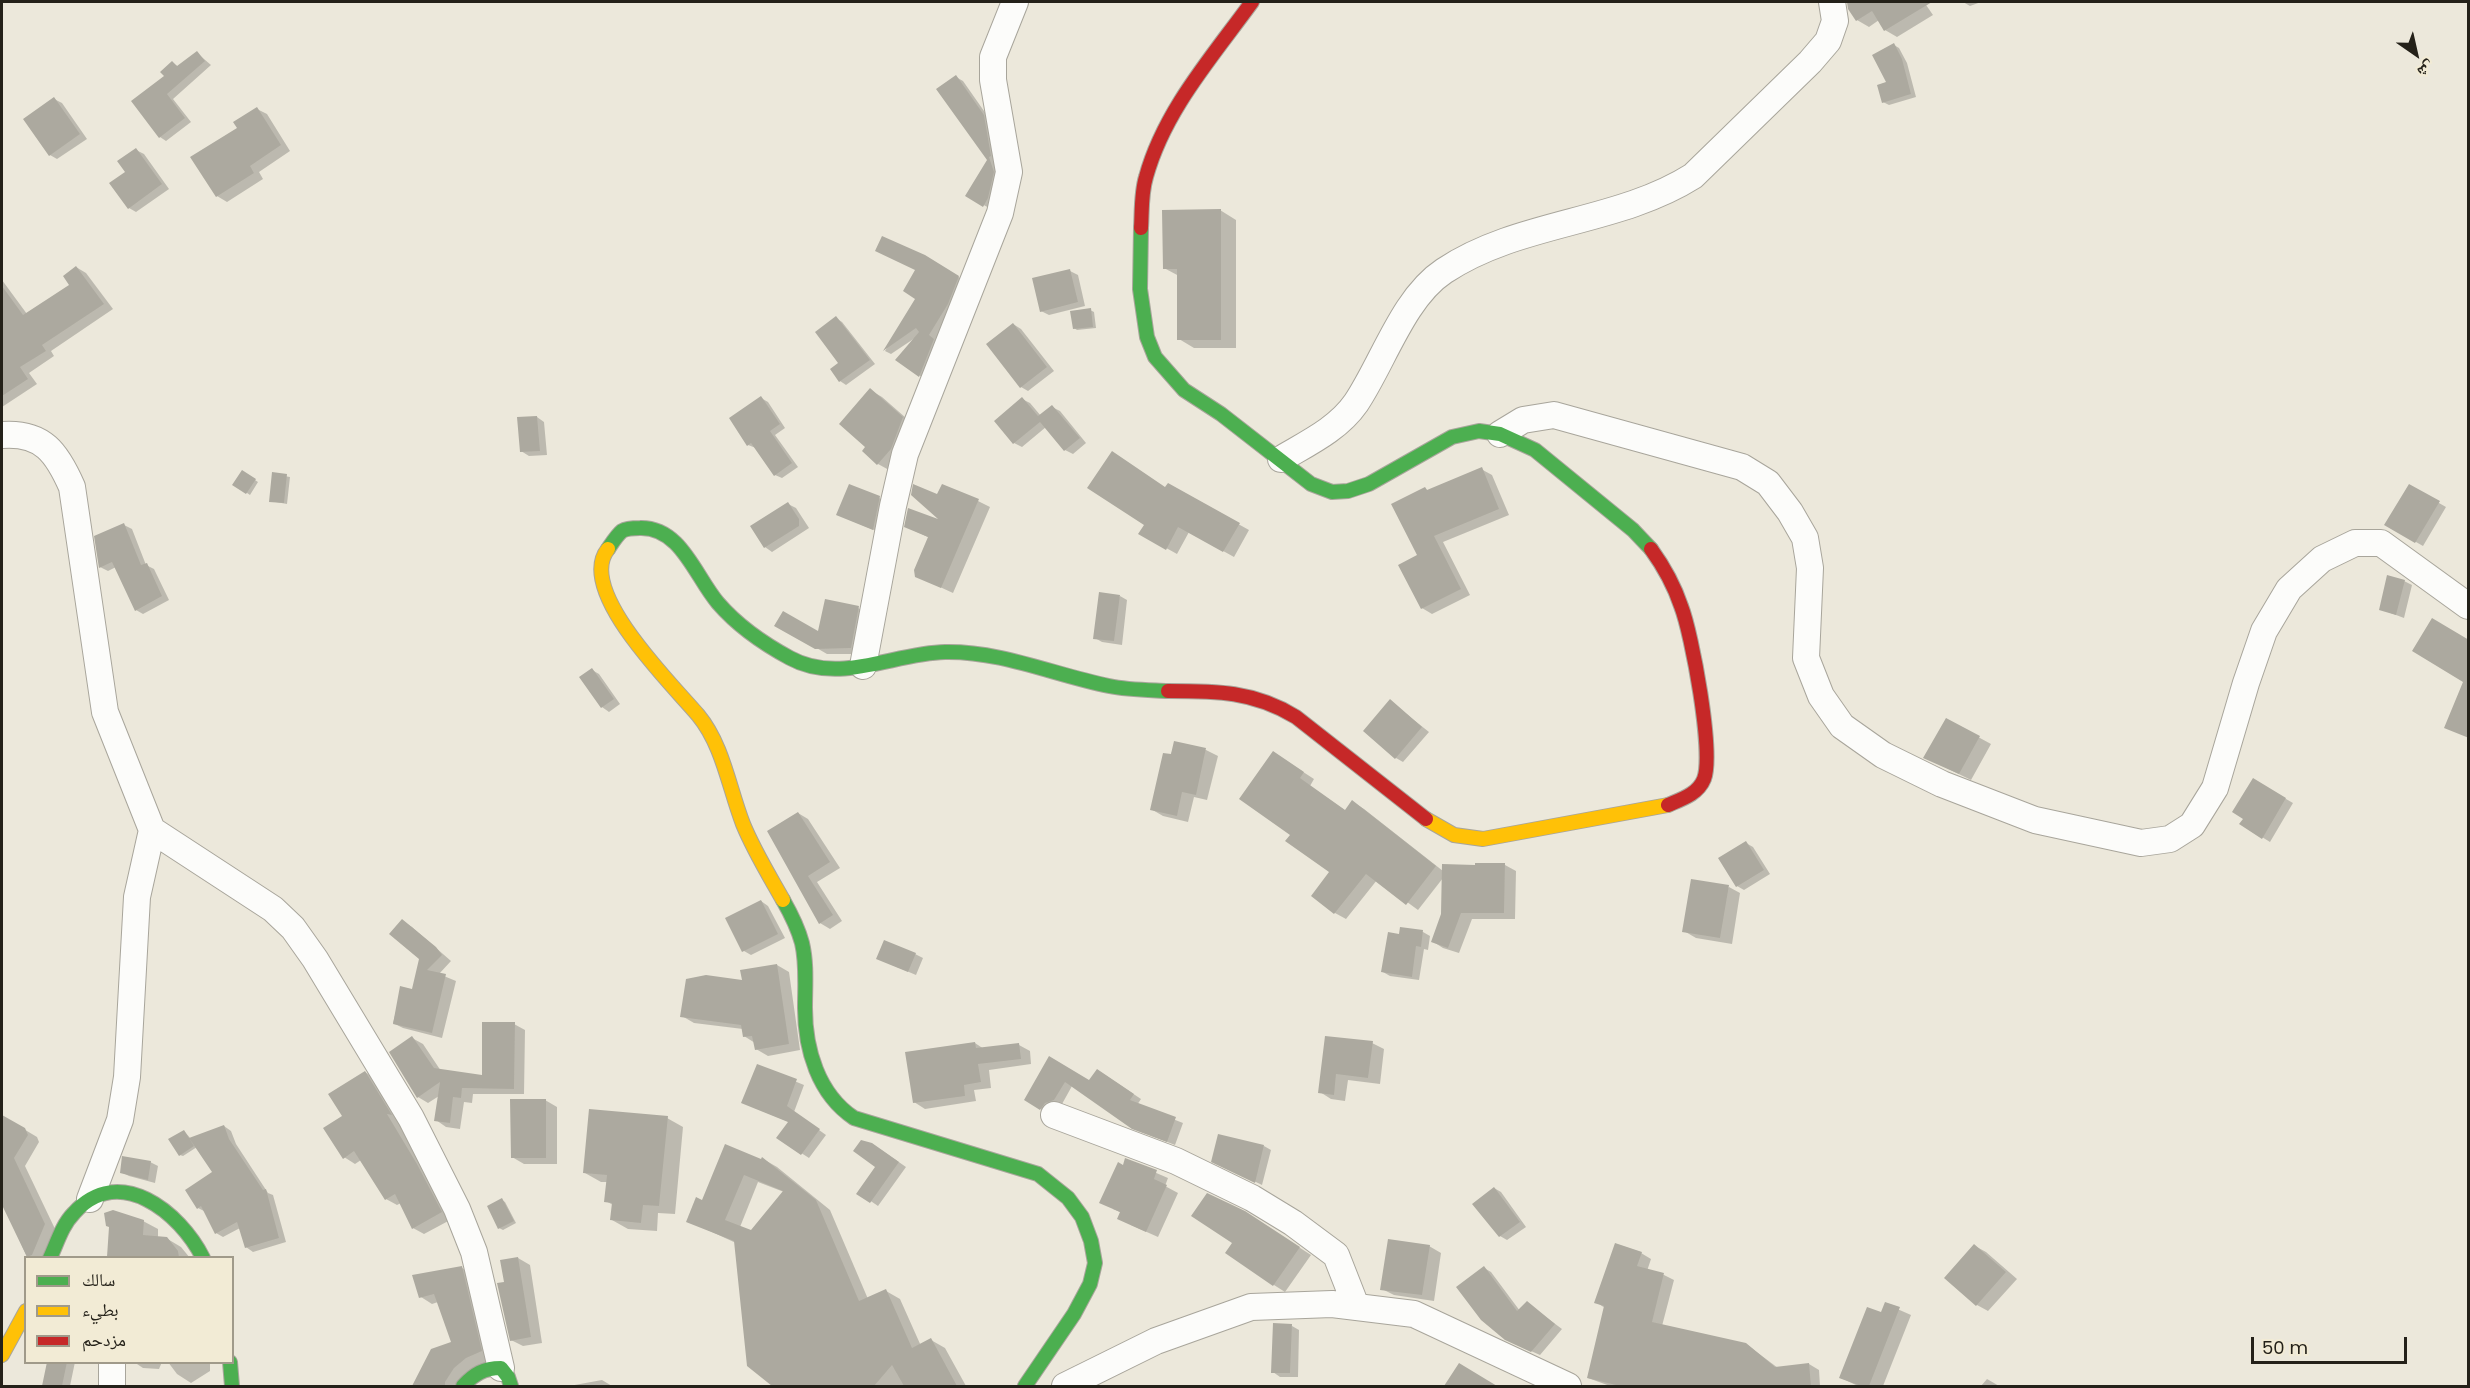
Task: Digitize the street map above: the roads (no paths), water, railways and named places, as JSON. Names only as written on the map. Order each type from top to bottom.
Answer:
[{"type":"main road","points":[[1025,1386],[1085,1295],[1095,1271],[1092,1239],[1082,1214],[1060,1188],[1038,1174],[854,1118],[837,1108],[826,1093],[807,1041],[801,943],[790,914],[741,818],[713,738],[699,714],[627,633],[611,608],[599,576],[606,551],[623,530],[644,526],[663,531],[674,540],[717,601],[732,617],[786,655],[807,666],[833,669],[863,666],[918,654],[976,652],[1112,686],[1151,691],[1218,692],[1253,696],[1278,706],[1296,717],[1426,819],[1454,835],[1483,839],[1508,836],[1665,807],[1690,796],[1704,780],[1707,764],[1704,713],[1682,607],[1665,568],[1648,545],[1633,530],[1535,450],[1500,434],[1479,431],[1452,437],[1369,484],[1348,491],[1332,492],[1311,484],[1221,414],[1184,390],[1155,357],[1147,338],[1140,289],[1140,240],[1145,179],[1162,133],[1179,102],[1252,2]]},
{"type":"main road","points":[[50,1256],[63,1229],[78,1207],[111,1190],[137,1196],[168,1210],[196,1243],[202,1256]]},
{"type":"main road","points":[[2,1355],[24,1315]]},
{"type":"main road","points":[[230,1364],[232,1386]]},
{"type":"main road","points":[[463,1386],[479,1371],[490,1368],[506,1377]]},
{"type":"street","points":[[863,666],[892,506],[905,454],[1000,213],[1009,172],[993,80],[993,57],[1016,2]]},
{"type":"street","points":[[1281,459],[1336,426],[1356,404],[1412,303],[1442,272],[1477,252],[1522,236],[1645,200],[1674,188],[1693,176],[1810,62],[1828,41],[1835,21],[1832,2]]},
{"type":"street","points":[[1500,434],[1523,420],[1554,415],[1742,467],[1751,472],[1767,483],[1790,512],[1805,538],[1810,568],[1806,658],[1821,696],[1842,726],[1883,755],[1942,784],[2035,820],[2141,843],[2170,839],[2192,825],[2215,788],[2246,683],[2264,632],[2289,589],[2322,559],[2355,543],[2381,543],[2469,606]]},
{"type":"street","points":[[2,435],[12,434],[45,444],[61,462],[72,487],[105,712],[152,830],[137,897],[127,1077],[120,1120],[90,1199]]},
{"type":"street","points":[[152,830],[273,909],[293,928],[315,959],[411,1118],[457,1209],[474,1252],[506,1377]]},
{"type":"street","points":[[1054,1115],[1176,1161],[1252,1198],[1336,1255],[1356,1306]]},
{"type":"street","points":[[1065,1386],[1156,1341],[1251,1307],[1332,1304],[1414,1314],[1568,1386]]},
{"type":"street","points":[[112,1364],[112,1386]]}]
